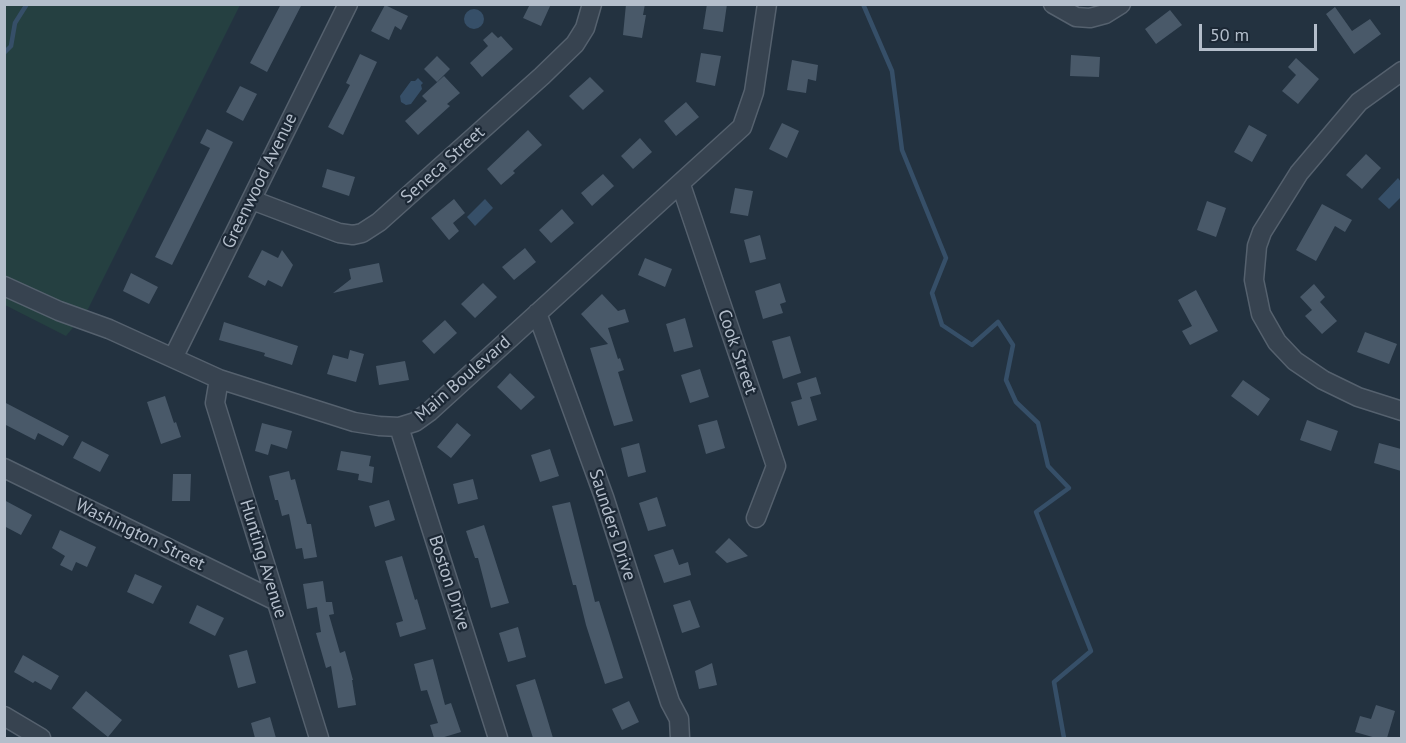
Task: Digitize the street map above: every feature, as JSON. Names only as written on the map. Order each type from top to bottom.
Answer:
[{"type":"street","name":"Greenwood Avenue","points":[[172,358],[348,4]]},
{"type":"street","name":"Seneca Street","points":[[252,200],[339,233],[353,235],[362,233],[379,222],[414,192],[575,44],[585,28],[592,4]]},
{"type":"street","name":"Main Boulevard","points":[[4,286],[59,311],[109,329],[219,379],[354,422],[399,427],[414,422],[429,412],[742,128],[754,92],[767,4]]},
{"type":"street","points":[[1053,4],[1076,17],[1090,18],[1106,14],[1121,4]]},
{"type":"street","points":[[1401,71],[1359,102],[1299,173],[1262,232],[1257,246],[1254,280],[1261,314],[1277,342],[1295,361],[1323,380],[1358,398],[1401,411]]},
{"type":"street","name":"Cook Street","points":[[681,185],[776,466],[756,518]]},
{"type":"street","name":"Saunders Drive","points":[[537,313],[604,497],[670,702],[679,719],[680,738]]},
{"type":"street","name":"Hunting Avenue","points":[[219,379],[215,403],[319,738]]},
{"type":"street","name":"Boston Drive","points":[[399,427],[498,738]]},
{"type":"street","name":"Washington Street","points":[[4,468],[276,601]]},
{"type":"street","points":[[4,716],[41,738]]},
{"type":"green space","points":[[4,5],[240,5],[87,311],[66,336],[5,305]]},
{"type":"water","points":[[474,9],[481,12],[484,19],[481,26],[474,29],[467,26],[464,19],[467,12]]},
{"type":"water","points":[[418,78],[423,83],[422,89],[411,104],[406,105],[401,102],[400,96],[411,81]]},
{"type":"water","points":[[1398,178],[1401,182],[1401,197],[1389,209],[1378,199]]},
{"type":"water","points":[[485,199],[493,208],[475,226],[467,217]]},
{"type":"building","points":[[281,4],[302,4],[267,72],[250,63]]},
{"type":"building","points":[[530,4],[551,4],[541,26],[523,18]]},
{"type":"building","points":[[626,4],[645,4],[643,15],[646,15],[642,38],[623,35]]},
{"type":"building","points":[[707,4],[727,4],[723,32],[703,29]]},
{"type":"building","points":[[385,5],[408,16],[401,30],[395,26],[389,40],[371,31]]},
{"type":"building","points":[[1335,7],[1352,31],[1370,19],[1381,34],[1354,54],[1326,14]]},
{"type":"building","points":[[1170,10],[1182,25],[1156,44],[1145,29]]},
{"type":"building","points":[[492,32],[498,38],[501,36],[513,49],[482,77],[470,63],[488,46],[483,40]]},
{"type":"building","points":[[701,53],[721,56],[715,86],[696,82]]},
{"type":"building","points":[[360,54],[377,62],[343,135],[328,127],[350,85],[346,83]]},
{"type":"building","points":[[1071,55],[1100,57],[1099,77],[1070,76]]},
{"type":"building","points":[[437,56],[450,69],[437,82],[424,69]]},
{"type":"building","points":[[1296,58],[1319,79],[1298,104],[1282,91],[1296,75],[1288,67]]},
{"type":"building","points":[[792,60],[818,65],[816,81],[808,79],[806,93],[787,90]]},
{"type":"building","points":[[444,76],[460,93],[447,104],[450,106],[418,135],[405,121],[427,101],[422,96]]},
{"type":"building","points":[[590,77],[604,91],[583,110],[569,96]]},
{"type":"building","points":[[240,86],[257,94],[243,121],[226,112]]},
{"type":"building","points":[[686,102],[699,117],[676,136],[664,121]]},
{"type":"building","points":[[782,123],[799,131],[787,158],[769,149]]},
{"type":"building","points":[[1249,125],[1267,135],[1252,162],[1234,152]]},
{"type":"building","points":[[207,129],[233,142],[172,265],[155,257],[210,148],[200,143]]},
{"type":"building","points":[[528,130],[542,145],[501,185],[487,169]]},
{"type":"building","points":[[640,138],[652,152],[633,169],[621,156]]},
{"type":"building","points":[[1366,154],[1381,168],[1362,189],[1346,175]]},
{"type":"building","points":[[327,169],[355,177],[349,196],[322,187]]},
{"type":"building","points":[[603,174],[614,186],[592,206],[581,193]]},
{"type":"building","points":[[735,188],[753,191],[748,216],[730,213]]},
{"type":"building","points":[[454,199],[465,213],[453,223],[459,231],[449,240],[431,218]]},
{"type":"building","points":[[1207,201],[1226,208],[1216,237],[1197,230]]},
{"type":"building","points":[[1322,204],[1352,220],[1345,232],[1335,226],[1316,261],[1296,250]]},
{"type":"building","points":[[562,209],[574,223],[551,243],[539,230]]},
{"type":"building","points":[[760,235],[766,259],[750,263],[744,240]]},
{"type":"building","points":[[525,248],[536,262],[514,280],[502,267]]},
{"type":"building","points":[[262,250],[278,258],[282,250],[293,265],[282,287],[268,280],[265,286],[248,277]]},
{"type":"building","points":[[645,258],[672,269],[665,287],[638,275]]},
{"type":"building","points":[[379,263],[383,282],[333,293],[351,279],[349,269]]},
{"type":"building","points":[[131,273],[158,287],[149,304],[123,291]]},
{"type":"building","points":[[483,283],[497,297],[475,318],[461,304]]},
{"type":"building","points":[[780,283],[786,302],[780,304],[783,313],[763,319],[755,291]]},
{"type":"building","points":[[1314,284],[1325,297],[1320,302],[1337,321],[1322,334],[1305,316],[1312,310],[1300,297]]},
{"type":"building","points":[[1196,290],[1218,331],[1190,345],[1182,331],[1192,326],[1178,300]]},
{"type":"building","points":[[602,294],[618,311],[625,309],[629,322],[608,328],[624,370],[618,372],[633,421],[614,426],[590,348],[608,344],[581,314]]},
{"type":"building","points":[[685,318],[693,347],[674,352],[666,324]]},
{"type":"building","points":[[445,320],[457,333],[434,354],[422,341]]},
{"type":"building","points":[[224,322],[298,346],[292,365],[264,356],[265,353],[219,340]]},
{"type":"building","points":[[1365,332],[1397,344],[1389,364],[1357,352]]},
{"type":"building","points":[[790,336],[801,373],[783,379],[772,341]]},
{"type":"building","points":[[350,350],[364,354],[356,382],[327,374],[333,355],[348,359]]},
{"type":"building","points":[[405,361],[409,380],[379,385],[376,366]]},
{"type":"building","points":[[700,369],[709,397],[690,403],[681,375]]},
{"type":"building","points":[[510,373],[535,397],[521,410],[497,387]]},
{"type":"building","points":[[816,377],[821,394],[810,397],[817,420],[798,426],[791,402],[802,399],[797,383]]},
{"type":"building","points":[[1243,380],[1270,399],[1258,416],[1231,396]]},
{"type":"building","points":[[165,396],[181,437],[161,444],[147,402]]},
{"type":"building","points":[[4,402],[69,436],[63,446],[38,433],[35,440],[4,424]]},
{"type":"building","points":[[717,420],[725,448],[706,454],[698,425]]},
{"type":"building","points":[[1307,420],[1338,431],[1331,451],[1300,440]]},
{"type":"building","points":[[262,423],[292,431],[287,449],[271,444],[268,455],[255,451]]},
{"type":"building","points":[[457,423],[471,435],[451,458],[437,447]]},
{"type":"building","points":[[82,441],[109,455],[100,472],[73,458]]},
{"type":"building","points":[[639,443],[646,472],[628,477],[621,448]]},
{"type":"building","points":[[1379,443],[1401,449],[1401,471],[1374,463]]},
{"type":"building","points":[[550,449],[559,476],[540,482],[531,455]]},
{"type":"building","points":[[341,451],[371,456],[369,466],[374,467],[372,483],[358,480],[359,474],[337,470]]},
{"type":"building","points":[[289,471],[291,480],[295,479],[307,524],[311,524],[317,557],[304,559],[302,548],[296,549],[289,514],[282,516],[278,500],[275,500],[269,476]]},
{"type":"building","points":[[173,474],[191,474],[190,501],[172,501]]},
{"type":"building","points":[[473,479],[478,499],[458,504],[453,484]]},
{"type":"building","points":[[657,497],[666,526],[648,531],[639,503]]},
{"type":"building","points":[[4,500],[32,515],[21,535],[4,526]]},
{"type":"building","points":[[389,500],[395,520],[375,527],[369,506]]},
{"type":"building","points":[[570,502],[595,602],[599,601],[623,678],[605,684],[576,585],[573,585],[552,506]]},
{"type":"building","points":[[484,525],[509,603],[491,608],[478,558],[475,558],[466,531]]},
{"type":"building","points":[[60,530],[96,547],[87,567],[76,562],[72,571],[60,565],[65,556],[52,548]]},
{"type":"building","points":[[729,538],[748,556],[727,563],[715,552]]},
{"type":"building","points":[[673,549],[679,565],[688,562],[691,575],[664,583],[654,555]]},
{"type":"building","points":[[402,556],[426,629],[400,637],[396,623],[403,621],[385,561]]},
{"type":"building","points":[[135,574],[162,586],[153,604],[127,592]]},
{"type":"building","points":[[323,581],[326,602],[332,602],[334,614],[329,615],[340,653],[345,651],[353,680],[356,705],[338,708],[331,666],[326,668],[316,633],[321,632],[317,607],[307,609],[303,584]]},
{"type":"building","points":[[690,600],[700,627],[682,633],[673,605]]},
{"type":"building","points":[[197,605],[224,618],[215,636],[189,623]]},
{"type":"building","points":[[518,627],[526,657],[508,662],[499,633]]},
{"type":"building","points":[[247,650],[256,683],[238,688],[229,655]]},
{"type":"building","points":[[23,655],[59,676],[51,690],[14,672]]},
{"type":"building","points":[[433,659],[445,705],[451,703],[461,732],[441,738],[434,738],[430,725],[438,723],[427,690],[421,691],[414,664]]},
{"type":"building","points":[[712,663],[717,685],[699,689],[695,671]]},
{"type":"building","points":[[535,679],[553,738],[533,738],[516,685]]},
{"type":"building","points":[[86,691],[122,720],[108,737],[72,708]]},
{"type":"building","points":[[629,701],[639,722],[622,730],[612,709]]},
{"type":"building","points":[[1376,705],[1395,711],[1387,738],[1376,738],[1355,732],[1360,716],[1371,719]]},
{"type":"building","points":[[270,717],[276,738],[255,738],[251,723]]},
{"type":"waterway","points":[[4,53],[11,46],[15,23],[27,4]]},
{"type":"waterway","points":[[863,4],[892,71],[902,150],[946,258],[932,293],[942,325],[972,345],[998,322],[1013,345],[1006,380],[1016,402],[1038,423],[1048,466],[1069,488],[1036,512],[1091,651],[1054,682],[1064,738]]}]
